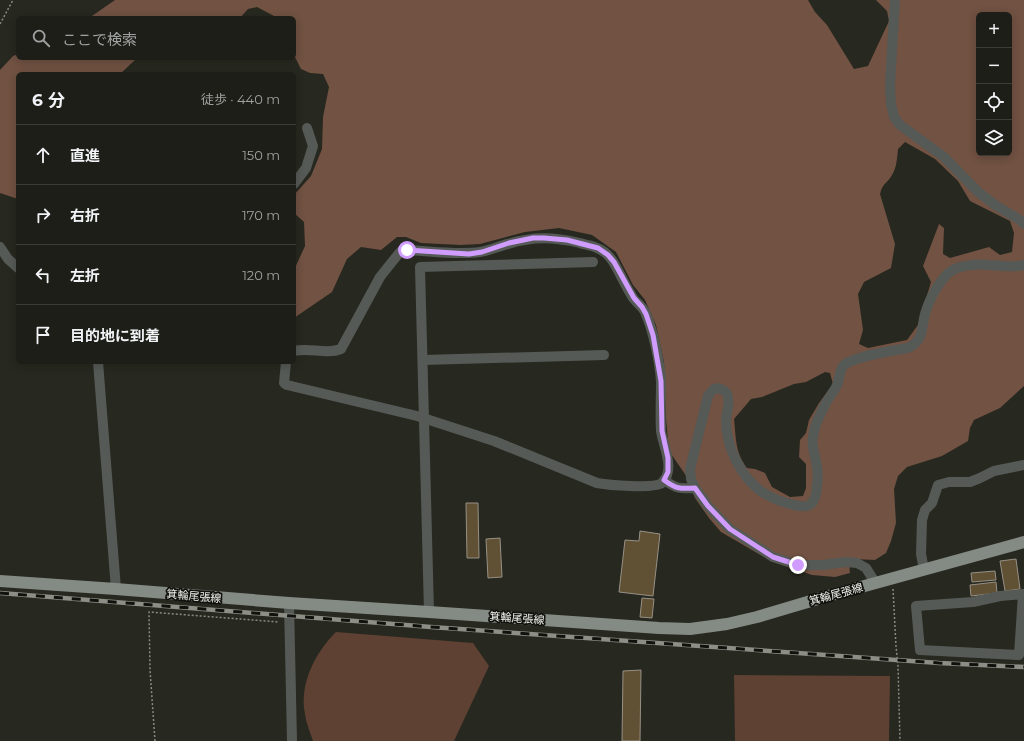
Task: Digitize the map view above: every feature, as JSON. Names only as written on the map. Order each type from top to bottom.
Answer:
[{"type":"main road","name":"箕輪尾張線","points":[[0,581],[116,589],[289,604],[429,612],[651,628],[690,629],[727,624],[757,617],[1024,542]]},
{"type":"street","points":[[895,0],[890,84],[891,104],[894,117],[900,125],[944,157],[978,192],[994,205],[1020,220],[1024,224]]},
{"type":"street","points":[[296,181],[306,168],[313,146],[307,128]]},
{"type":"street","points":[[286,364],[284,383],[287,386],[424,418],[494,441],[597,483],[608,485],[651,486],[660,484],[668,472],[668,458],[662,431],[661,381],[653,335],[646,314],[634,298],[614,262],[608,255],[598,248],[567,240],[533,238],[509,243],[482,252],[469,254],[407,250],[400,252],[380,277],[341,350],[335,352],[303,349],[296,351]]},
{"type":"street","points":[[0,247],[8,259],[16,266]]},
{"type":"street","points":[[429,612],[420,267],[593,262]]},
{"type":"street","points":[[875,584],[866,568],[857,563],[846,562],[822,565],[798,565],[773,557],[730,529],[708,506],[695,488],[690,469],[708,396],[714,389],[719,388],[727,395],[728,404],[726,421],[729,440],[735,458],[754,486],[763,493],[789,504],[802,506],[810,505],[814,501],[818,478],[813,448],[813,438],[824,406],[838,383],[843,366],[848,362],[859,358],[908,348],[915,345],[921,336],[925,315],[933,294],[946,275],[951,271],[957,268],[972,265],[1011,267],[1024,265]]},
{"type":"street","points":[[423,360],[604,355]]},
{"type":"street","points":[[98,364],[116,589]]},
{"type":"street","points":[[924,570],[921,554],[922,520],[925,510],[932,502],[938,485],[949,482],[970,482],[994,471],[1024,465]]},
{"type":"street","points":[[664,480],[674,487],[695,488]]},
{"type":"street","points":[[1024,594],[1019,655],[920,650],[916,606],[972,602],[1000,596],[1024,594]]},
{"type":"street","points":[[289,604],[292,741]]},
{"type":"path","points":[[0,24],[13,0]]},
{"type":"path","points":[[892,579],[898,666],[900,741]]},
{"type":"path","points":[[155,741],[150,670],[149,612],[289,623]]},
{"type":"shaded area","points":[[115,0],[808,0],[815,12],[827,25],[854,69],[868,66],[889,21],[887,11],[876,0],[1024,0],[1024,386],[1000,408],[974,420],[970,428],[968,441],[942,456],[907,467],[898,476],[894,489],[896,523],[886,553],[875,560],[853,559],[849,563],[850,573],[835,577],[812,575],[771,561],[721,532],[695,498],[687,477],[669,451],[666,419],[664,362],[656,325],[645,300],[633,285],[616,252],[592,235],[559,228],[525,232],[480,244],[461,245],[421,243],[406,237],[397,237],[381,250],[361,247],[347,259],[332,292],[296,317],[296,266],[305,246],[304,222],[296,215],[296,193],[311,176],[322,149],[323,117],[329,87],[323,74],[310,73],[301,69],[296,59],[296,16],[274,16],[257,7],[248,9],[242,16],[92,16]],"holes":[[[905,142],[935,159],[958,181],[970,201],[1010,221],[1014,233],[1012,252],[1000,255],[989,247],[950,258],[943,254],[944,228],[939,224],[923,266],[931,282],[918,325],[907,340],[868,348],[859,344],[863,330],[858,294],[864,282],[891,268],[895,244],[880,194],[882,187],[894,172],[898,149]],[[825,372],[830,373],[833,384],[819,403],[809,420],[806,433],[800,440],[799,457],[806,464],[806,488],[803,496],[790,497],[772,487],[765,473],[747,468],[738,451],[734,419],[751,399],[762,397],[794,384],[806,382]]]},
{"type":"shaded area","points":[[16,55],[16,60],[135,60],[122,72],[16,72],[16,198],[0,193],[0,70]]},
{"type":"shaded area","points":[[336,632],[473,643],[489,666],[454,741],[313,741],[306,721],[304,691],[315,659],[328,640]]},
{"type":"shaded area","points":[[734,675],[890,676],[889,741],[735,741]]},
{"type":"building","points":[[466,503],[478,503],[479,558],[467,558]]},
{"type":"building","points":[[640,531],[660,534],[653,596],[619,592],[625,540],[639,541]]},
{"type":"building","points":[[500,538],[502,577],[488,578],[486,539]]},
{"type":"building","points":[[1016,559],[1020,589],[1005,591],[1000,561]]},
{"type":"building","points":[[995,571],[996,580],[972,582],[971,573]]},
{"type":"building","points":[[996,582],[997,593],[971,596],[970,585]]},
{"type":"building","points":[[642,598],[654,599],[652,618],[640,617]]},
{"type":"building","points":[[641,670],[640,741],[622,741],[623,671]]},
{"type":"railway","points":[[0,593],[431,627],[939,663],[1024,667]]},
{"type":"route","points":[[407,250],[469,254],[482,252],[509,243],[533,238],[544,238],[567,240],[598,248],[608,255],[614,262],[634,298],[646,314],[653,335],[661,381],[662,431],[668,458],[668,472],[664,480],[674,487],[695,488],[708,506],[730,529],[773,557],[798,565]]}]
